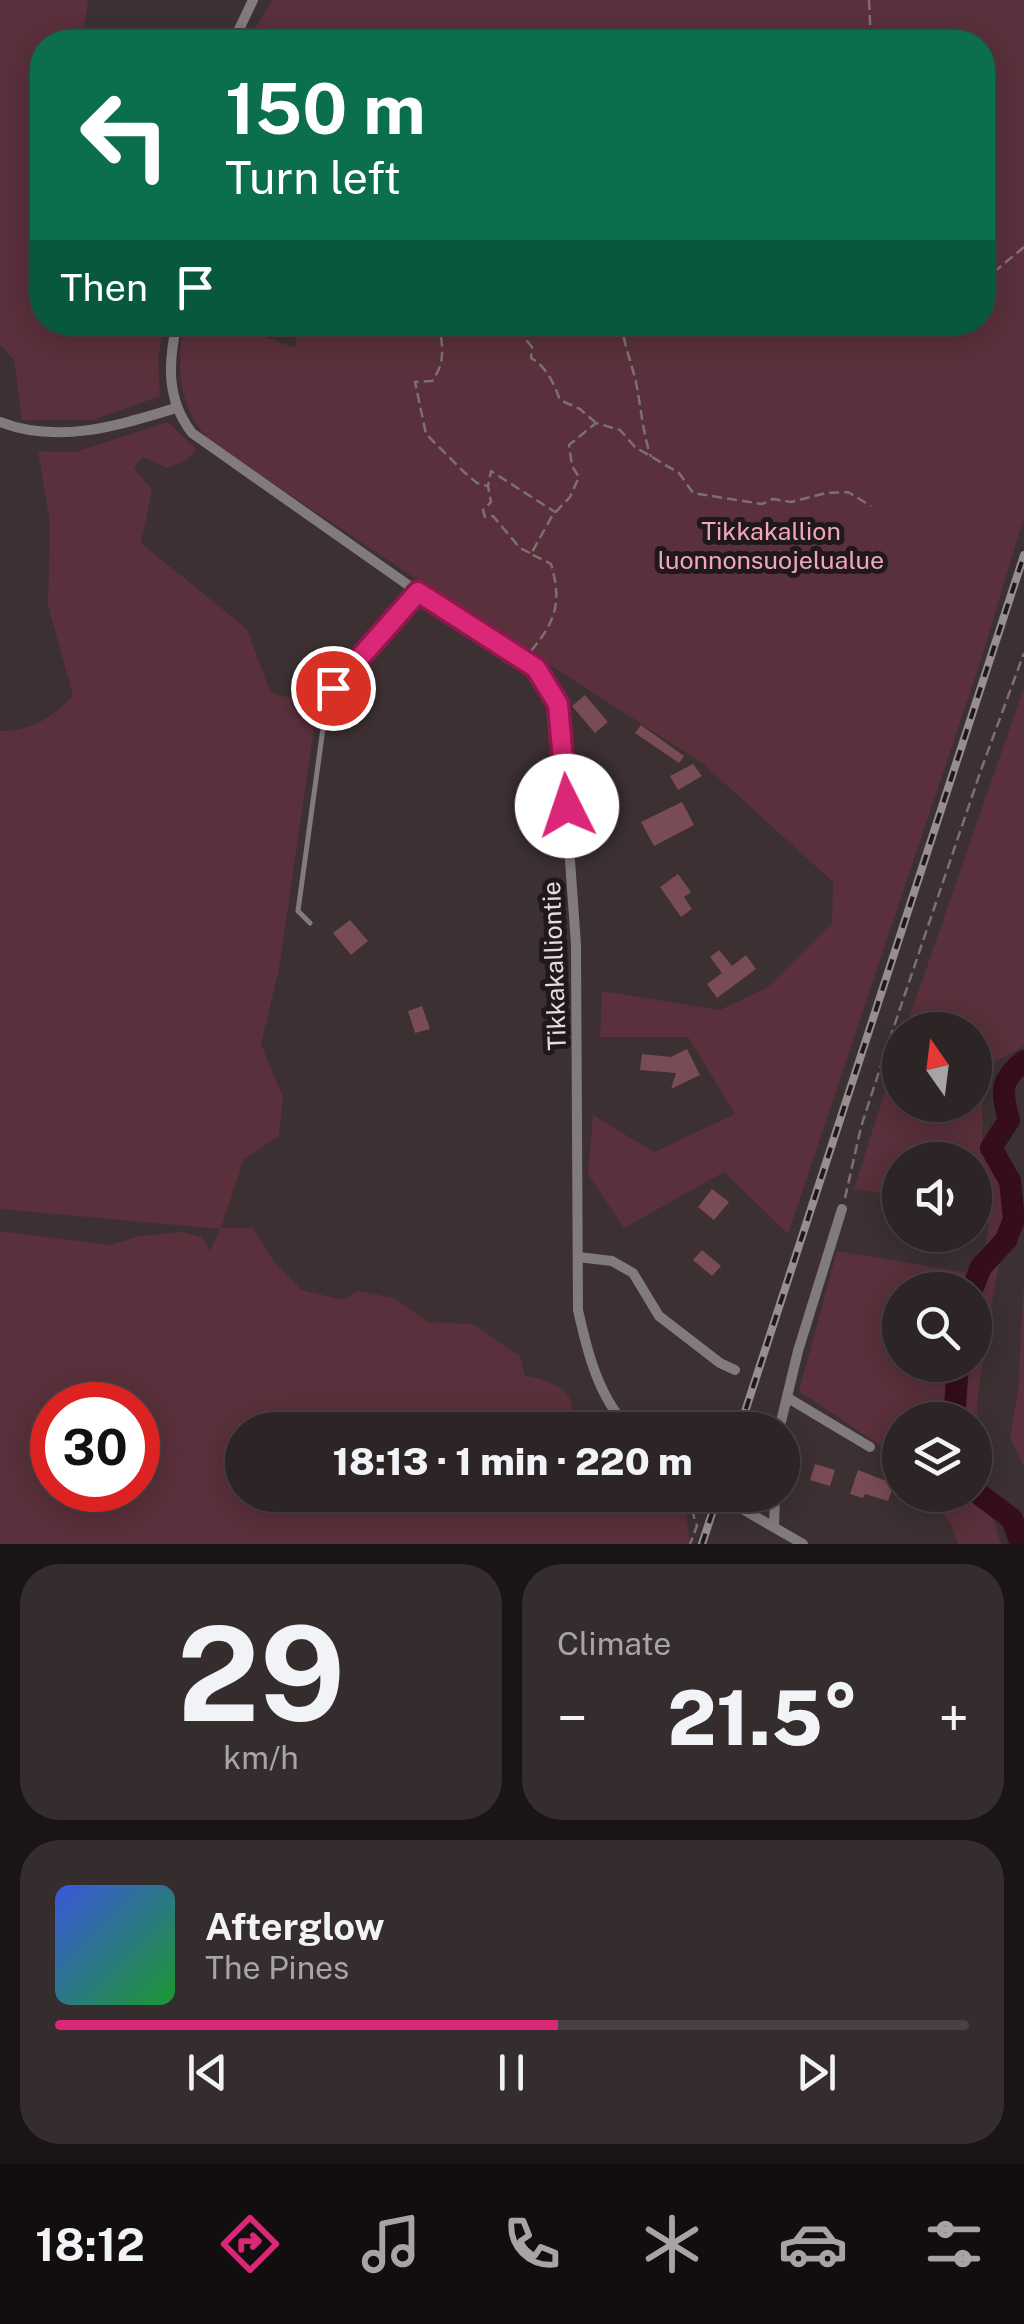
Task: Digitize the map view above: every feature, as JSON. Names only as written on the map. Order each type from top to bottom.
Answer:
[{"type":"street","points":[[239,30],[253,0]]},
{"type":"street","points":[[0,422],[33,430],[86,431],[176,408],[170,365],[175,335]]},
{"type":"street","name":"Tikkakalliontie","points":[[176,408],[192,433],[205,444],[418,592],[536,668],[558,704],[576,945],[578,1310],[589,1359],[616,1412]]},
{"type":"street","points":[[784,1412],[798,1351],[842,1209]]},
{"type":"street","points":[[578,1257],[612,1261],[634,1273],[659,1316],[734,1370]]},
{"type":"street","points":[[788,1398],[870,1448]]},
{"type":"street","points":[[748,1512],[803,1544]]},
{"type":"street","points":[[774,1512],[774,1527]]},
{"type":"lane","points":[[310,923],[298,910],[328,699],[333,688],[418,592]]},
{"type":"path","points":[[869,0],[870,30]]},
{"type":"path","points":[[995,271],[1024,247]]},
{"type":"path","points":[[440,335],[442,369],[432,382],[415,382],[426,434],[464,472],[488,486]]},
{"type":"path","points":[[522,335],[532,347],[531,358],[540,363],[560,400],[580,409],[596,424],[620,430],[635,447],[679,474],[693,493],[762,504],[773,499],[791,502],[848,492],[871,506]]},
{"type":"path","points":[[623,335],[652,458]]},
{"type":"path","points":[[531,554],[579,477],[572,466],[570,445],[596,424]]},
{"type":"path","points":[[524,660],[548,630],[559,590],[551,564],[520,548],[492,516],[486,516],[483,510],[491,502],[491,471],[556,513]]},
{"type":"path","points":[[842,1209],[861,1127],[1024,653]]},
{"type":"path","points":[[690,1544],[696,1526],[692,1512]]},
{"type":"green space","points":[[0,0],[88,0],[84,30],[30,30],[30,335],[163,335],[158,356],[160,396],[93,420],[22,420],[14,360],[0,345]]},
{"type":"green space","name":"Tikkakallion luonnonsuojelualue","points":[[272,0],[1024,0],[1024,517],[980,663],[788,1234],[724,1172],[624,1228],[588,1174],[593,1115],[654,1152],[735,1114],[688,1037],[600,1037],[602,991],[720,1010],[768,987],[832,923],[833,882],[702,763],[211,442],[191,415],[182,387],[182,335],[261,335],[295,348],[297,335],[995,335],[995,30],[254,30]]},
{"type":"green space","points":[[168,422],[196,449],[187,460],[167,468],[143,457],[134,468],[152,490],[141,543],[247,629],[270,691],[318,701],[279,969],[261,1044],[283,1097],[279,1136],[244,1159],[221,1228],[253,1228],[275,1263],[302,1290],[343,1300],[358,1291],[394,1298],[428,1322],[473,1324],[520,1356],[525,1376],[560,1388],[572,1405],[573,1412],[225,1412],[225,1512],[686,1512],[690,1544],[0,1544],[0,1231],[110,1245],[140,1236],[183,1232],[202,1237],[210,1251],[220,1229],[0,1209],[0,731],[40,722],[73,696],[48,605],[50,523],[38,451],[75,452]]},
{"type":"green space","points":[[1024,687],[1024,1046],[992,1063],[992,1012],[911,1012]]},
{"type":"green space","points":[[882,1100],[882,1122],[983,1122],[983,1142],[882,1142],[882,1193],[854,1189]]},
{"type":"green space","points":[[992,1153],[1013,1168],[1011,1222],[992,1304],[992,1272],[981,1272],[984,1252],[992,1252]]},
{"type":"green space","points":[[837,1251],[962,1272],[882,1272],[882,1382],[980,1382],[977,1402],[882,1402],[882,1447],[799,1391]]},
{"type":"green space","points":[[1024,1279],[1024,1467],[1010,1438],[1018,1391]]},
{"type":"green space","points":[[942,1512],[991,1512],[1001,1544],[958,1544]]},
{"type":"building","points":[[585,695],[608,722],[595,733],[572,706]]},
{"type":"building","points":[[641,725],[684,756],[679,763],[635,733]]},
{"type":"building","points":[[693,764],[702,776],[678,790],[670,776]]},
{"type":"building","points":[[682,802],[694,825],[654,846],[641,822]]},
{"type":"building","points":[[678,874],[691,892],[684,897],[692,909],[681,917],[660,887]]},
{"type":"building","points":[[350,920],[368,941],[351,955],[333,933]]},
{"type":"building","points":[[719,950],[732,966],[746,955],[756,969],[717,998],[707,984],[722,973],[710,957]]},
{"type":"building","points":[[422,1006],[430,1029],[415,1033],[408,1011]]},
{"type":"building","points":[[687,1049],[700,1075],[671,1089],[676,1073],[640,1070],[642,1054],[671,1057]]},
{"type":"building","points":[[712,1189],[729,1202],[714,1220],[698,1207]]},
{"type":"building","points":[[702,1250],[721,1266],[712,1276],[693,1260]]},
{"type":"building","points":[[815,1464],[835,1470],[830,1486],[810,1480]]},
{"type":"building","points":[[858,1470],[882,1479],[882,1499],[850,1494]]},
{"type":"waterway","points":[[979,1272],[1006,1240],[1014,1219],[1010,1181],[991,1148],[1009,1120],[1004,1087],[1010,1074],[1024,1061]]},
{"type":"waterway","points":[[955,1402],[957,1382]]},
{"type":"waterway","points":[[992,1504],[1012,1519],[1021,1544]]},
{"type":"railway","points":[[745,1412],[1024,555]]},
{"type":"railway","points":[[702,1544],[712,1512]]},
{"type":"route","points":[[333,688],[418,592],[536,668],[558,704],[567,806]]}]
